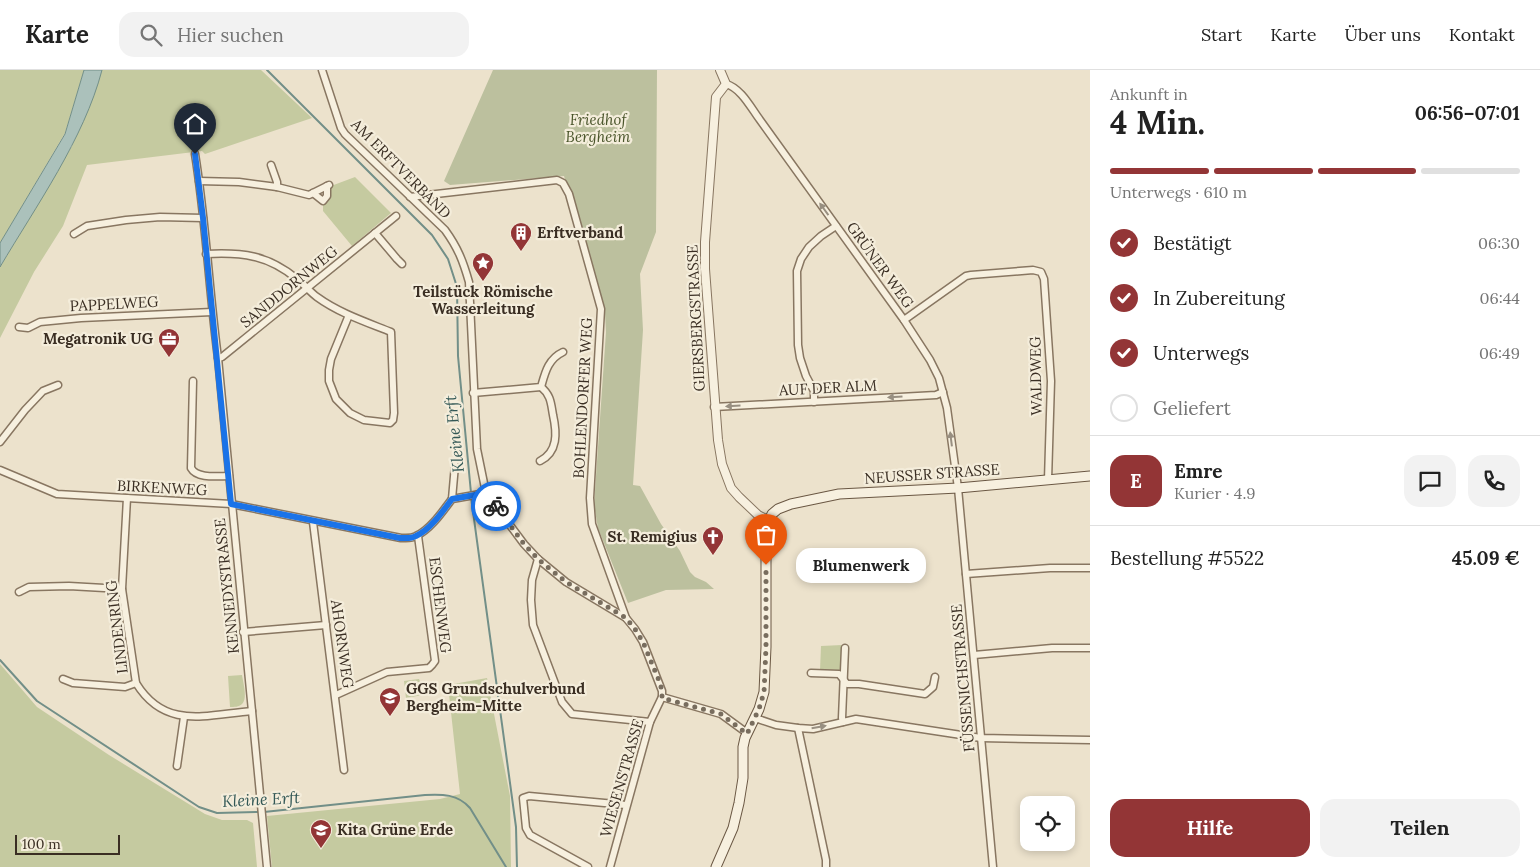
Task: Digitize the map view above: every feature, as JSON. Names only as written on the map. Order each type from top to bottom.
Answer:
[{"type":"main road","name":"NEUSSER STRASSE","points":[[768,520],[778,509],[791,504],[838,494],[958,488],[1090,476]]},
{"type":"main road","points":[[716,867],[733,828],[739,803],[743,778],[742,747],[764,692],[766,527],[768,520]]},
{"type":"street","name":"AM ERFTVERBAND","points":[[322,70],[340,128],[445,230],[461,256],[469,282],[473,393],[482,494]]},
{"type":"street","points":[[720,70],[726,84]]},
{"type":"street","name":"GRÜNER WEG","points":[[726,84],[739,93],[904,320],[930,360],[939,378],[947,408],[958,488]]},
{"type":"street","name":"GIERSBERGSTRASSE","points":[[726,84],[716,97],[705,242],[714,407],[722,464],[731,488],[758,515],[768,520]]},
{"type":"street","name":"KENNEDYSTRASSE","points":[[195,154],[218,358],[267,867]]},
{"type":"street","points":[[271,165],[277,182],[277,188]]},
{"type":"street","name":"BOHLENDORFER WEG","points":[[410,197],[557,180],[563,183],[568,194],[601,309],[590,498],[591,518],[626,618]]},
{"type":"street","points":[[199,181],[239,182],[309,195],[313,193],[328,186],[327,196],[323,201],[313,193]]},
{"type":"street","name":"SANDDORNWEG","points":[[218,358],[222,357],[396,216]]},
{"type":"street","points":[[74,234],[87,226],[126,220],[160,217],[203,218]]},
{"type":"street","points":[[814,402],[814,391],[806,376],[798,345],[797,271],[801,259],[809,247],[836,226]]},
{"type":"street","points":[[375,233],[396,260],[402,264]]},
{"type":"street","points":[[206,254],[243,253],[263,259],[283,269],[318,298],[349,315],[391,332],[394,414],[393,420],[390,423],[364,420],[350,413],[336,399],[329,381],[331,359],[349,315]]},
{"type":"street","name":"WALDWEG","points":[[904,320],[971,274],[1033,270],[1040,272],[1044,279],[1050,381],[1048,480]]},
{"type":"street","name":"PAPPELWEG","points":[[19,327],[28,328],[40,322],[81,318],[212,312]]},
{"type":"street","points":[[541,387],[552,360],[563,352]]},
{"type":"street","points":[[193,380],[191,468],[193,472],[199,475],[229,476]]},
{"type":"street","points":[[0,442],[24,410],[43,391],[58,385]]},
{"type":"street","points":[[473,393],[541,387]]},
{"type":"street","points":[[540,461],[546,458],[551,451],[556,438],[550,397],[541,387]]},
{"type":"street","name":"AUF DER ALM","points":[[714,407],[927,395],[943,392]]},
{"type":"street","points":[[418,536],[435,521],[452,499],[455,465]]},
{"type":"street","name":"BIRKENWEG","points":[[0,470],[57,494],[231,504],[400,538],[418,536]]},
{"type":"street","name":"FÜSSENICHSTRASSE","points":[[958,488],[994,867]]},
{"type":"street","points":[[452,499],[482,494],[538,559],[566,582],[626,618],[643,642],[660,683],[662,698],[721,714],[747,734]]},
{"type":"street","name":"LINDENRING","points":[[127,498],[122,589],[136,683],[144,696],[156,706],[172,715],[184,717],[252,711]]},
{"type":"street","name":"AHORNWEG","points":[[313,522],[344,770]]},
{"type":"street","name":"ESCHENWEG","points":[[336,695],[387,672],[429,668],[435,660],[418,536]]},
{"type":"street","points":[[538,559],[532,580],[533,625],[562,702],[572,714],[650,722]]},
{"type":"street","points":[[966,574],[1050,568],[1090,568]]},
{"type":"street","points":[[19,592],[29,587],[68,586],[122,589]]},
{"type":"street","points":[[244,632],[326,625]]},
{"type":"street","points":[[843,722],[845,648]]},
{"type":"street","points":[[974,655],[1052,648],[1090,648]]},
{"type":"street","points":[[811,672],[839,674],[848,684],[924,694],[933,688],[935,677]]},
{"type":"street","points":[[63,679],[73,683],[116,686],[136,683]]},
{"type":"street","name":"WIESENSTRASSE","points":[[610,867],[650,722],[662,698]]},
{"type":"street","points":[[177,766],[184,717]]},
{"type":"street","points":[[755,718],[776,725],[813,729],[856,719],[982,738],[1090,740]]},
{"type":"street","points":[[798,728],[826,867]]},
{"type":"street","points":[[588,867],[530,835],[526,828],[523,798],[529,796],[626,805]]},
{"type":"green space","points":[[0,70],[84,70],[65,133],[0,243]]},
{"type":"green space","points":[[102,70],[261,70],[312,118],[205,154],[202,151],[87,165],[63,226],[34,272],[0,338],[0,267],[72,146]]},
{"type":"green space","name":"Friedhof Bergheim","points":[[493,70],[657,70],[656,232],[640,274],[643,330],[633,485],[640,486],[661,524],[680,551],[690,572],[714,589],[666,590],[628,603],[598,528],[594,505],[606,332],[605,314],[564,176],[450,185],[444,181]]},
{"type":"green space","points":[[355,177],[391,213],[352,246],[323,211],[323,204],[329,199],[331,186]]},
{"type":"green space","points":[[842,645],[841,669],[839,671],[820,671],[821,646]]},
{"type":"green space","points":[[0,664],[37,707],[109,755],[205,814],[222,820],[247,820],[253,823],[257,867],[0,867]]},
{"type":"green space","points":[[242,675],[245,690],[244,702],[239,706],[230,707],[228,676]]},
{"type":"green space","points":[[487,678],[510,796],[511,867],[272,867],[267,816],[440,799],[460,794],[448,685]]},
{"type":"green space","points":[[419,679],[422,686],[434,693],[406,698],[404,681]]},
{"type":"water","points":[[84,70],[102,70],[84,121],[58,172],[0,267],[0,243],[65,134]]},
{"type":"waterway","name":"Kleine Erft","points":[[267,70],[432,235],[448,259],[457,287],[458,356],[471,493]]},
{"type":"waterway","name":"Kleine Erft","points":[[471,497],[516,827],[517,867]]},
{"type":"waterway","name":"Kleine Erft","points":[[0,660],[37,701],[199,807],[217,813],[259,812]]},
{"type":"waterway","name":"Kleine Erft","points":[[264,812],[425,795],[455,797],[470,808],[506,867]]},
{"type":"way so far","points":[[496,506],[524,544],[538,559],[566,582],[626,618],[643,642],[660,683],[662,698],[712,710],[721,714],[747,734],[759,709],[764,692],[766,565]]},
{"type":"place","name":"Erftverband","points":[[521,252]]},
{"type":"place","name":"Teilstück Römische Wasserleitung","points":[[483,282]]},
{"type":"place","name":"Megatronik UG","points":[[169,358]]},
{"type":"place","name":"St. Remigius","points":[[713,556]]},
{"type":"place","name":"Blumenwerk","points":[[766,565]]},
{"type":"place","name":"GGS Grundschulverbund Bergheim-Mitte","points":[[390,717]]},
{"type":"place","name":"Kita Grüne Erde","points":[[321,849]]},
{"type":"route","points":[[195,154],[218,358],[231,504],[400,538],[418,536],[435,521],[452,499],[486,493],[496,506]]}]
